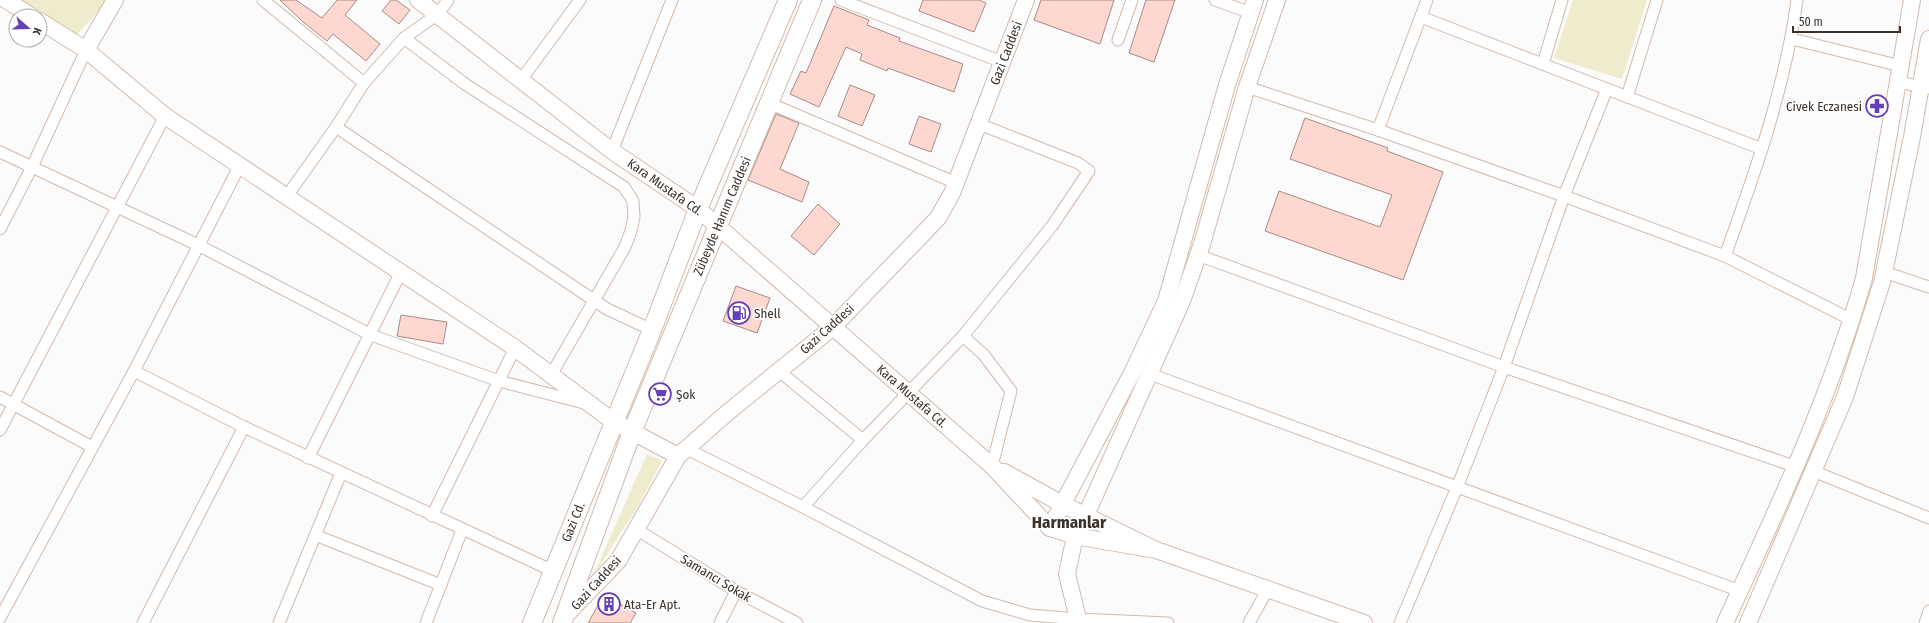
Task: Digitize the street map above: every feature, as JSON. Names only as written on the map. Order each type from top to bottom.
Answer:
[{"type":"main road","name":"Gazi Cd.","points":[[532,623],[652,330],[698,209],[788,0]]},
{"type":"main road","name":"Zübeyde Hanım Caddesi","points":[[632,432],[812,0]]},
{"type":"main road","name":"Gazi Cd.","points":[[564,619],[632,432]]},
{"type":"street","points":[[6,0],[18,8]]},
{"type":"street","points":[[0,229],[32,167],[86,50],[115,0]]},
{"type":"street","points":[[263,0],[364,83]]},
{"type":"street","name":"Kara Mustafa Cd.","points":[[418,0],[438,14],[612,151],[698,209],[992,466]]},
{"type":"street","points":[[287,196],[336,127],[364,83],[404,38],[438,14],[448,0]]},
{"type":"street","points":[[521,80],[580,0]]},
{"type":"street","points":[[612,151],[672,0]]},
{"type":"street","points":[[841,0],[1002,62]]},
{"type":"street","name":"Gazi Caddesi","points":[[564,619],[618,561],[683,452],[727,413],[833,327],[938,218],[956,183],[1026,0]]},
{"type":"street","points":[[1118,40],[1132,0]]},
{"type":"street","points":[[1050,528],[1132,373],[1166,301],[1227,85],[1253,7],[1215,0]]},
{"type":"street","points":[[1079,621],[1067,574],[1075,536],[1086,516],[1182,301],[1198,254],[1247,87],[1277,0]]},
{"type":"street","points":[[1378,130],[1427,0]]},
{"type":"street","points":[[1542,64],[1562,0]]},
{"type":"street","points":[[1627,97],[1657,0]]},
{"type":"street","points":[[1725,256],[1762,149],[1792,38],[1797,0]]},
{"type":"street","points":[[1725,623],[1796,468],[1852,320],[1864,278],[1912,0]]},
{"type":"street","points":[[1421,17],[1762,149]]},
{"type":"street","points":[[48,26],[86,50],[165,116],[515,348],[614,422],[632,432],[683,452],[803,507],[982,601],[1030,615],[1079,621],[1168,623]]},
{"type":"street","points":[[404,38],[464,84],[624,187],[633,201],[634,217],[625,247],[551,375]]},
{"type":"street","points":[[1792,38],[1901,66]]},
{"type":"street","points":[[1748,623],[1845,397],[1884,272],[1925,88],[1929,39]]},
{"type":"street","points":[[1898,82],[1925,88]]},
{"type":"street","points":[[1247,87],[1378,130],[1564,196],[1725,256],[1852,320]]},
{"type":"street","points":[[1400,623],[1504,367],[1564,196],[1607,89]]},
{"type":"street","points":[[769,103],[956,183]]},
{"type":"street","points":[[0,430],[165,116]]},
{"type":"street","points":[[803,507],[863,440],[963,336],[1052,226],[1089,171],[1078,163],[979,124]]},
{"type":"street","points":[[336,127],[608,309],[652,330]]},
{"type":"street","points":[[0,152],[198,245],[371,335],[499,381],[592,405]]},
{"type":"street","points":[[0,618],[134,371],[240,165]]},
{"type":"street","points":[[1198,254],[1504,367],[1796,468]]},
{"type":"street","points":[[308,458],[371,335],[401,272]]},
{"type":"street","points":[[1884,272],[1929,287]]},
{"type":"street","points":[[963,336],[984,355],[1011,391],[992,466]]},
{"type":"street","points":[[432,516],[515,348]]},
{"type":"street","points":[[134,371],[308,458],[553,571]]},
{"type":"street","points":[[779,371],[863,440]]},
{"type":"street","points":[[1150,374],[1456,488],[1740,591]]},
{"type":"street","points":[[0,397],[92,447]]},
{"type":"street","points":[[144,623],[244,427]]},
{"type":"street","points":[[992,466],[1062,504],[1156,550],[1364,623]]},
{"type":"street","points":[[992,466],[1050,528],[1075,536],[1156,550]]},
{"type":"street","points":[[1813,472],[1929,518]]},
{"type":"street","points":[[279,623],[341,473]]},
{"type":"street","name":"Samancı Sokak","points":[[636,529],[736,591],[797,623]]},
{"type":"street","points":[[426,623],[462,530]]},
{"type":"street","points":[[315,535],[441,585]]},
{"type":"street","points":[[1249,623],[1268,590]]},
{"type":"street","points":[[720,623],[736,591]]},
{"type":"street","points":[[1925,623],[1929,611]]},
{"type":"shaded area","points":[[18,0],[108,0],[75,37],[48,19],[48,8],[30,8]]},
{"type":"shaded area","points":[[1573,0],[1647,0],[1622,79],[1554,58]]},
{"type":"shaded area","points":[[647,454],[662,461],[638,506],[592,578]]},
{"type":"building","points":[[280,0],[296,0],[322,18],[337,0],[357,0],[345,15],[380,44],[366,61],[333,34],[327,41],[302,21]]},
{"type":"building","points":[[391,0],[396,0],[410,10],[399,24],[382,11]]},
{"type":"building","points":[[923,0],[979,0],[986,3],[974,32],[919,11]]},
{"type":"building","points":[[1041,0],[1114,0],[1100,44],[1034,20]]},
{"type":"building","points":[[1146,0],[1175,0],[1154,62],[1129,53]]},
{"type":"building","points":[[834,6],[869,20],[867,25],[900,38],[899,41],[963,64],[954,92],[888,68],[887,71],[860,60],[862,54],[846,47],[819,107],[790,94],[801,71],[806,73]]},
{"type":"building","points":[[850,85],[875,95],[862,126],[838,116]]},
{"type":"building","points":[[776,114],[799,123],[780,169],[809,182],[802,202],[748,180]]},
{"type":"building","points":[[919,116],[941,124],[931,152],[909,144]]},
{"type":"building","points":[[1305,118],[1388,148],[1387,151],[1443,172],[1403,280],[1265,231],[1279,191],[1380,227],[1392,195],[1290,159]]},
{"type":"building","points":[[818,204],[840,224],[814,255],[791,236]]},
{"type":"building","points":[[736,286],[770,298],[757,333],[723,321]]},
{"type":"building","points":[[401,315],[447,322],[443,344],[397,336]]},
{"type":"building","name":"Ata-Er Apt.","points":[[604,595],[636,613],[630,623],[588,623]]},
{"type":"place","name":"Civek Eczanesi","points":[[1877,106]]},
{"type":"place","name":"Shell","points":[[739,313]]},
{"type":"place","name":"Şok","points":[[660,394]]},
{"type":"place","name":"Ata-Er Apt.","points":[[609,604]]},
{"type":"district","name":"Harmanlar","points":[[1069,522]]}]
